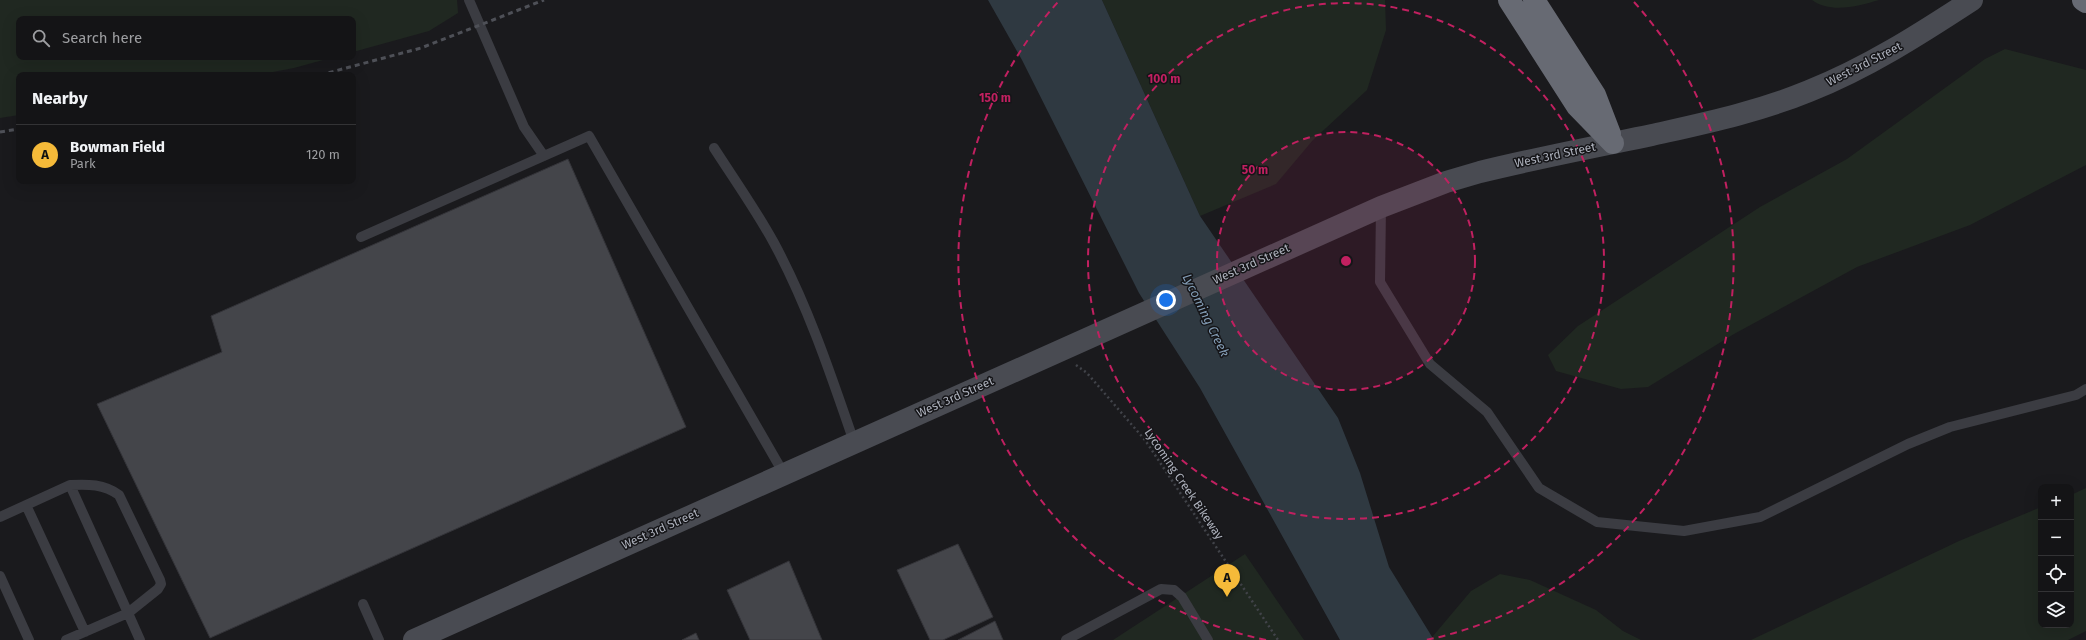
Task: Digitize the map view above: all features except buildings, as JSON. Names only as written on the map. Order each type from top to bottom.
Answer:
[{"type":"highway","points":[[1509,0],[1577,106],[1613,143]]},
{"type":"highway","points":[[1534,0],[1595,95],[1613,143]]},
{"type":"main road","name":"West 3rd Street","points":[[414,640],[1381,206],[1446,182],[1480,172],[1723,119],[1809,91],[1859,68],[1891,51],[1972,0]]},
{"type":"lane","points":[[470,0],[524,127],[544,156]]},
{"type":"lane","points":[[361,237],[588,136],[784,474]]},
{"type":"lane","points":[[714,148],[773,242],[785,266],[828,364],[854,442]]},
{"type":"lane","points":[[1381,206],[1380,282],[1430,364],[1487,412],[1539,488],[1596,522],[1684,531],[1760,517],[1908,444],[1950,427],[2076,395],[2086,389]]},
{"type":"lane","points":[[0,517],[70,485],[93,484],[111,490],[119,495],[161,584],[158,589],[128,613],[66,640]]},
{"type":"lane","points":[[70,485],[140,640]]},
{"type":"lane","points":[[26,505],[85,632]]},
{"type":"lane","points":[[0,576],[29,640]]},
{"type":"lane","points":[[1066,640],[1161,589],[1174,590],[1182,597],[1208,640]]},
{"type":"lane","points":[[363,604],[379,640]]},
{"type":"path","name":"Lycoming Creek Bikeway","points":[[1059,350],[1087,373],[1145,440],[1278,640]]},
{"type":"shaded area","points":[[0,0],[457,0],[458,13],[429,31],[356,51],[356,16],[16,16],[16,60],[323,60],[273,72],[16,72],[16,115],[0,118]]},
{"type":"shaded area","points":[[1102,0],[1385,0],[1386,30],[1367,90],[1313,140],[1276,184],[1200,216]]},
{"type":"shaded area","points":[[1812,0],[1879,0],[1845,8],[1836,8],[1828,7]]},
{"type":"shaded area","points":[[2005,49],[2086,70],[2086,165],[1970,225],[1857,267],[1734,334],[1648,387],[1621,389],[1556,371],[1548,355],[1578,326],[1760,207],[1847,159],[1985,59]]},
{"type":"shaded area","points":[[2086,488],[2086,631],[2068,640],[1751,640],[1959,541],[2038,508],[2038,628],[2074,628],[2074,494]]},
{"type":"shaded area","points":[[1245,554],[1304,640],[1113,640]]},
{"type":"shaded area","points":[[1500,574],[1530,580],[1596,610],[1623,631],[1641,640],[1434,640],[1433,636],[1471,591]]},
{"type":"water","name":"Lycoming Creek","points":[[988,0],[1102,0],[1200,216],[1338,418],[1360,473],[1389,567],[1434,640],[1340,640],[1200,388],[1139,293],[1022,60]]},
{"type":"railway","points":[[331,72],[421,48],[544,0]]},
{"type":"railway","points":[[0,132],[16,129]]},
{"type":"place","name":"Bowman Field","points":[[1227,597]]}]
